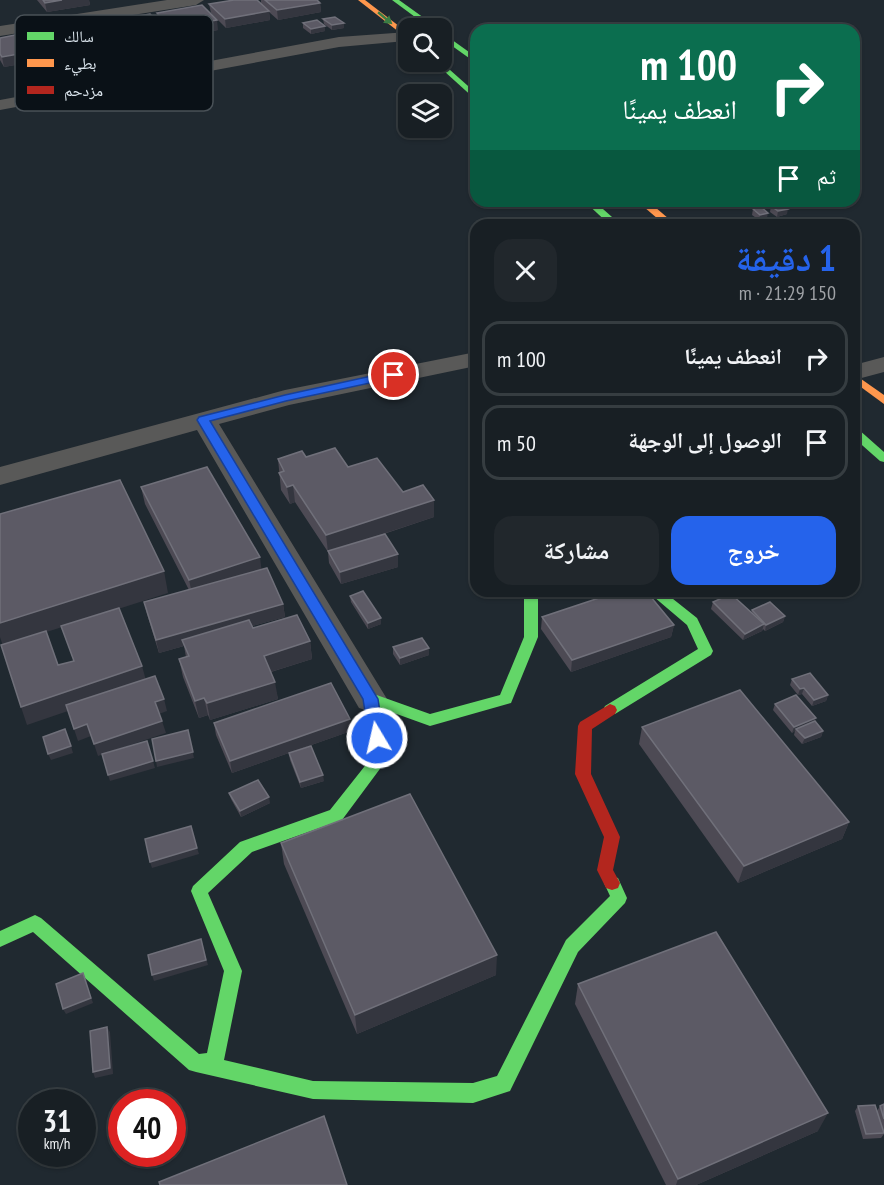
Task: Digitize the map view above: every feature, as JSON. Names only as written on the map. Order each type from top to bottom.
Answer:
[{"type":"street","points":[[84,15],[141,4],[196,0]]},
{"type":"street","points":[[361,0],[398,30]]},
{"type":"street","points":[[394,0],[420,18]]},
{"type":"street","points":[[0,31],[15,28]]},
{"type":"street","points":[[213,65],[339,42],[398,38]]},
{"type":"street","points":[[452,43],[470,57]]},
{"type":"street","points":[[448,72],[470,92]]},
{"type":"street","points":[[0,105],[15,102]]},
{"type":"street","points":[[596,207],[608,219]]},
{"type":"street","points":[[649,207],[664,219]]},
{"type":"street","points":[[860,373],[884,364]]},
{"type":"street","points":[[0,476],[285,398],[470,367]]},
{"type":"street","points":[[860,380],[884,401]]},
{"type":"street","points":[[196,1063],[214,1062],[233,971],[199,891],[246,847],[336,815],[380,758],[371,699],[203,420]]},
{"type":"street","points":[[860,437],[884,458]]},
{"type":"street","points":[[371,699],[430,720],[506,699],[531,637],[532,597]]},
{"type":"street","points":[[0,939],[35,924],[196,1063],[313,1090],[473,1093],[503,1084],[572,946],[619,898],[605,870],[612,837],[583,774],[585,726],[706,651],[692,622],[661,597]]},
{"type":"building","points":[[43,0],[62,0],[45,3]]},
{"type":"building","points":[[234,0],[257,0],[269,11],[225,19],[209,4]]},
{"type":"building","points":[[265,0],[317,0],[320,3],[277,10]]},
{"type":"building","points":[[202,5],[212,15],[159,15],[157,13]]},
{"type":"building","points":[[335,17],[344,23],[332,25],[323,19]]},
{"type":"building","points":[[317,20],[325,26],[311,29],[303,23]]},
{"type":"building","points":[[15,35],[15,55],[2,57],[0,38]]},
{"type":"building","points":[[761,207],[768,213],[760,215],[753,209]]},
{"type":"building","points":[[772,207],[788,209],[778,211]]},
{"type":"building","points":[[335,448],[348,467],[377,458],[403,492],[423,485],[434,500],[326,535],[293,485],[287,487],[279,473],[284,471],[278,459],[302,451],[306,457]]},
{"type":"building","points":[[207,467],[260,557],[189,580],[141,487]]},
{"type":"building","points":[[120,480],[164,571],[0,623],[0,514]]},
{"type":"building","points":[[385,534],[398,554],[340,572],[328,551]]},
{"type":"building","points":[[267,568],[283,604],[156,640],[144,602]]},
{"type":"building","points":[[363,591],[381,618],[368,623],[350,596]]},
{"type":"building","points":[[602,597],[651,597],[674,625],[572,660],[542,617]]},
{"type":"building","points":[[724,597],[734,597],[764,624],[745,634],[713,602]]},
{"type":"building","points":[[770,602],[785,616],[766,625],[752,610]]},
{"type":"building","points":[[119,608],[142,666],[21,707],[1,645],[46,631],[58,665],[74,661],[61,626]]},
{"type":"building","points":[[297,615],[310,641],[264,656],[275,682],[207,703],[204,698],[195,701],[179,659],[189,656],[182,640],[249,620],[253,628]]},
{"type":"building","points":[[422,638],[429,648],[400,658],[393,647]]},
{"type":"building","points":[[810,673],[828,695],[814,700],[792,679]]},
{"type":"building","points":[[155,676],[164,699],[155,702],[162,721],[94,744],[87,724],[74,729],[66,705]]},
{"type":"building","points":[[331,683],[350,719],[230,761],[214,723]]},
{"type":"building","points":[[740,690],[849,822],[744,866],[642,727]]},
{"type":"building","points":[[796,695],[816,718],[794,727],[775,704]]},
{"type":"building","points":[[815,721],[823,731],[805,738],[796,729]]},
{"type":"building","points":[[65,729],[71,746],[48,754],[43,737]]},
{"type":"building","points":[[188,730],[193,752],[156,761],[152,739]]},
{"type":"building","points":[[147,741],[153,761],[108,775],[102,754]]},
{"type":"building","points":[[311,746],[323,775],[300,782],[289,753]]},
{"type":"building","points":[[258,780],[269,797],[240,811],[229,793]]},
{"type":"building","points":[[410,794],[497,955],[355,1015],[281,843]]},
{"type":"building","points":[[191,826],[197,848],[150,862],[145,839]]},
{"type":"building","points":[[716,932],[828,1113],[678,1179],[578,984]]},
{"type":"building","points":[[201,939],[206,960],[152,975],[148,955]]},
{"type":"building","points":[[83,973],[91,998],[63,1009],[56,984]]},
{"type":"building","points":[[107,1027],[110,1068],[93,1072],[90,1031]]},
{"type":"building","points":[[884,1104],[884,1119],[880,1106]]},
{"type":"building","points":[[875,1105],[884,1133],[866,1134],[858,1106]]},
{"type":"building","points":[[324,1116],[347,1185],[160,1185],[159,1182]]},
{"type":"traffic: fast","points":[[395,0],[420,18]]},
{"type":"traffic: fast","points":[[452,42],[470,56]]},
{"type":"traffic: fast","points":[[448,72],[470,92]]},
{"type":"traffic: fast","points":[[596,207],[609,219]]},
{"type":"traffic: fast","points":[[860,437],[884,458]]},
{"type":"traffic: fast","points":[[196,1063],[214,1062],[233,971],[199,891],[246,847],[336,815],[380,758],[371,699],[430,720],[506,699],[531,637],[532,597]]},
{"type":"traffic: fast","points":[[610,710],[706,651],[692,622],[661,597]]},
{"type":"traffic: fast","points":[[0,939],[35,923],[196,1063],[313,1090],[473,1093],[503,1084],[572,946],[619,898],[612,883]]},
{"type":"traffic: slow","points":[[361,0],[398,29]]},
{"type":"traffic: slow","points":[[649,207],[664,219]]},
{"type":"traffic: slow","points":[[860,382],[884,401]]},
{"type":"traffic: jam","points":[[610,710],[585,726],[583,774],[612,837],[605,870],[612,883]]},
{"type":"route","points":[[377,738],[371,699],[203,420],[285,398],[394,375]]}]
